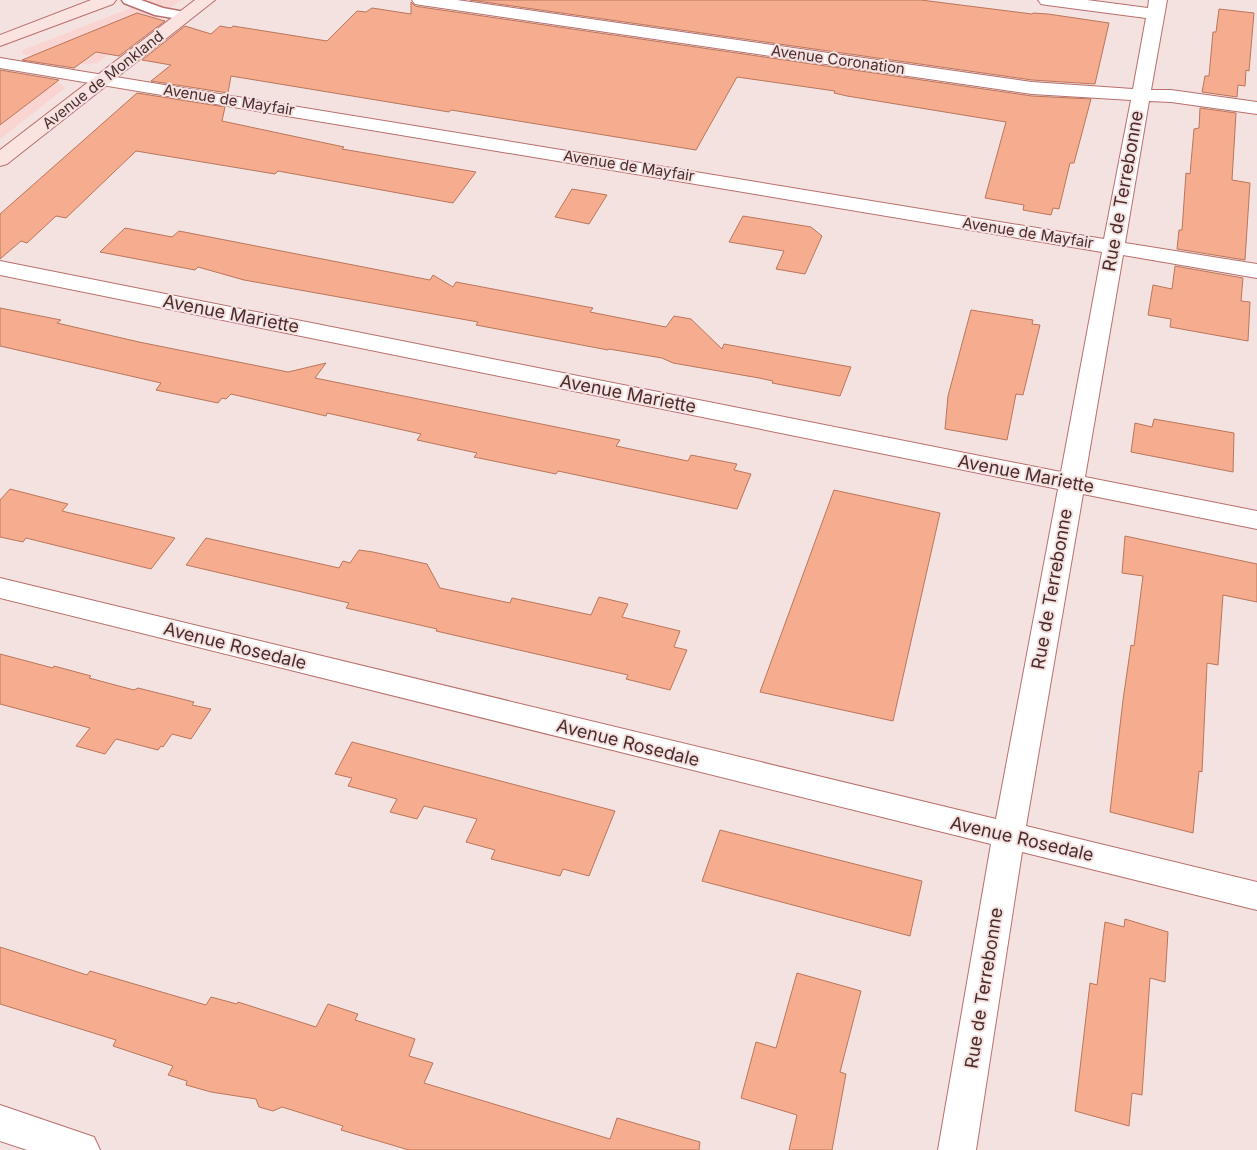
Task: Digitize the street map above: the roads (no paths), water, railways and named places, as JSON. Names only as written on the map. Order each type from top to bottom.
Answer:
[{"type":"street","points":[[0,41],[107,0]]},
{"type":"street","name":"Avenue de Monkland","points":[[0,160],[206,0]]},
{"type":"street","name":"Avenue Coronation","points":[[421,0],[1032,88],[1101,94],[1172,96],[1257,108]]},
{"type":"street","points":[[1047,0],[1157,7]]},
{"type":"street","name":"Rue de Terrebonne","points":[[957,1150],[1009,835],[1157,7]]},
{"type":"street","name":"Avenue de Mayfair","points":[[0,62],[1257,271]]},
{"type":"street","name":"Avenue Mariette","points":[[0,268],[1257,520]]},
{"type":"street","name":"Avenue Rosedale","points":[[0,588],[1257,896]]},
{"type":"street","points":[[0,1123],[81,1150]]},
{"type":"lane","points":[[129,0],[160,12],[185,16]]}]
